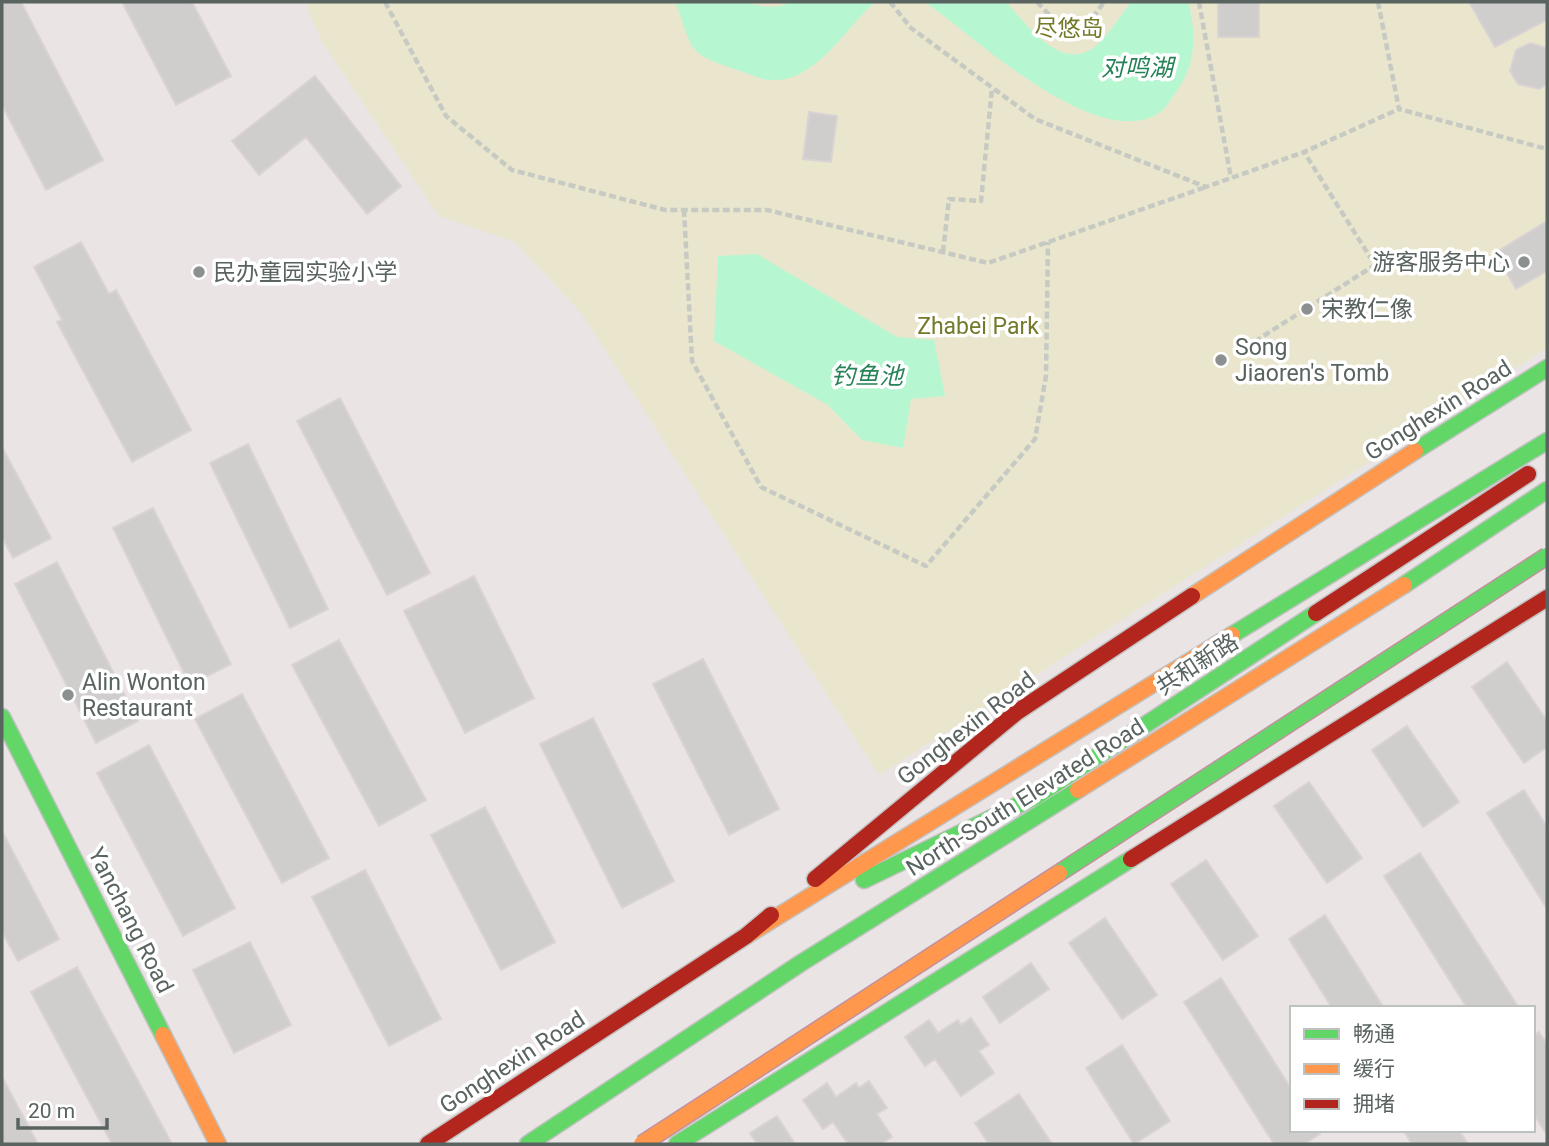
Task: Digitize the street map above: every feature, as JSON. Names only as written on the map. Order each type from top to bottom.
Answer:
[{"type":"main road","name":"Gonghexin Road","points":[[428,1144],[746,936],[1017,712],[1348,493],[1547,368]]},
{"type":"main road","points":[[746,936],[1547,441]]},
{"type":"main road","name":"共和新路","points":[[746,936],[1035,797],[1547,461]]},
{"type":"main road","name":"North-South Elevated Road","points":[[528,1144],[801,963],[1388,595],[1547,490]]},
{"type":"main road","points":[[642,1144],[1547,556]]},
{"type":"main road","points":[[677,1144],[1547,597]]},
{"type":"main road","name":"Yanchang Road","points":[[2,717],[218,1144]]},
{"type":"path","points":[[385,2],[446,116],[512,170],[665,210],[767,211],[988,262],[1304,152],[1399,109],[1547,149]]},
{"type":"path","points":[[890,2],[911,28],[1035,119],[1206,187]]},
{"type":"path","points":[[1037,2],[1062,28],[1084,30],[1104,2]]},
{"type":"path","points":[[1199,2],[1231,178]]},
{"type":"path","points":[[1377,2],[1399,109]]},
{"type":"path","points":[[943,252],[949,199],[981,201],[992,88]]},
{"type":"path","points":[[1246,347],[1375,265],[1304,152]]},
{"type":"path","points":[[684,210],[692,361],[761,487],[926,566],[1035,439],[1046,376],[1048,242]]},
{"type":"green space","name":"Zhabei Park","points":[[305,2],[1547,2],[1547,348],[879,775],[582,314],[515,242],[439,216],[321,40]]},
{"type":"water","points":[[675,2],[737,2],[770,7],[791,2],[875,2],[816,63],[787,79],[771,80],[717,63],[696,51],[689,40]]},
{"type":"water","name":"对鸣湖","points":[[925,2],[1006,2],[1025,24],[1049,45],[1061,52],[1074,54],[1088,51],[1101,41],[1131,2],[1188,2],[1193,26],[1191,60],[1183,81],[1159,113],[1133,121],[1103,117],[1070,104],[1037,85]]},
{"type":"water","name":"钓鱼池","points":[[757,254],[897,337],[934,340],[945,396],[911,399],[903,448],[862,440],[828,405],[714,341],[718,256]]},
{"type":"building","points":[[2,2],[21,2],[103,160],[46,190],[2,105]]},
{"type":"building","points":[[122,2],[192,2],[231,76],[176,105]]},
{"type":"building","points":[[1218,2],[1259,2],[1259,37],[1218,37]]},
{"type":"building","points":[[1469,2],[1547,2],[1547,20],[1495,47]]},
{"type":"building","points":[[1530,43],[1547,48],[1547,84],[1539,89],[1518,84],[1510,71],[1516,50]]},
{"type":"building","points":[[315,76],[401,186],[367,214],[306,137],[259,175],[232,141]]},
{"type":"building","points":[[809,112],[837,116],[831,162],[803,159]]},
{"type":"building","name":"游客服务中心","points":[[1547,221],[1547,271],[1516,289],[1495,253]]},
{"type":"building","points":[[81,242],[109,294],[116,290],[191,430],[132,462],[57,322],[62,320],[34,267]]},
{"type":"building","points":[[340,398],[430,573],[387,595],[297,421]]},
{"type":"building","points":[[248,444],[328,609],[290,628],[210,463]]},
{"type":"building","points":[[2,447],[51,538],[13,558],[2,537]]},
{"type":"building","points":[[153,508],[231,664],[190,685],[113,528]]},
{"type":"building","points":[[57,562],[138,721],[96,743],[15,584]]},
{"type":"building","points":[[474,576],[534,698],[465,733],[404,611]]},
{"type":"building","points":[[339,640],[426,800],[379,826],[292,665]]},
{"type":"building","points":[[703,659],[779,809],[729,835],[653,684]]},
{"type":"building","points":[[1507,662],[1547,721],[1547,747],[1524,763],[1472,687]]},
{"type":"building","points":[[242,694],[329,858],[282,883],[195,719]]},
{"type":"building","points":[[593,718],[674,881],[622,908],[540,744]]},
{"type":"building","points":[[1407,726],[1459,802],[1423,827],[1372,750]]},
{"type":"building","points":[[149,745],[235,908],[183,936],[97,773]]},
{"type":"building","points":[[1309,782],[1362,858],[1327,883],[1274,806]]},
{"type":"building","points":[[1524,790],[1547,827],[1547,909],[1487,813]]},
{"type":"building","points":[[485,807],[555,942],[501,970],[431,835]]},
{"type":"building","points":[[2,831],[59,939],[18,961],[2,932]]},
{"type":"building","points":[[1420,853],[1518,1006],[1466,1006],[1384,876]]},
{"type":"building","points":[[1206,860],[1258,936],[1223,960],[1171,884]]},
{"type":"building","points":[[365,870],[441,1019],[389,1046],[312,897]]},
{"type":"building","points":[[1325,915],[1383,1006],[1331,1006],[1289,939]]},
{"type":"building","points":[[1105,918],[1157,995],[1122,1019],[1069,943]]},
{"type":"building","points":[[250,942],[291,1025],[234,1053],[193,970]]},
{"type":"building","points":[[1031,963],[1049,989],[1000,1023],[983,997]]},
{"type":"building","points":[[77,967],[172,1144],[112,1144],[31,992]]},
{"type":"building","points":[[1221,978],[1290,1087],[1290,1132],[1320,1134],[1304,1144],[1274,1144],[1184,1002]]},
{"type":"building","points":[[971,1018],[989,1045],[979,1051],[994,1073],[961,1096],[935,1059],[925,1066],[905,1037],[929,1020],[938,1033],[958,1020],[961,1025]]},
{"type":"building","points":[[1539,1032],[1547,1044],[1547,1135],[1535,1116],[1535,1035]]},
{"type":"building","points":[[1122,1045],[1170,1121],[1134,1144],[1086,1068]]},
{"type":"building","points":[[2,1077],[38,1144],[2,1144]]},
{"type":"building","points":[[869,1081],[887,1108],[877,1114],[892,1137],[881,1144],[848,1144],[833,1122],[823,1129],[803,1100],[827,1083],[836,1097],[856,1083],[859,1088]]},
{"type":"building","points":[[1019,1094],[1052,1144],[989,1144],[975,1123]]},
{"type":"building","points":[[777,1116],[795,1144],[757,1144],[750,1133]]},
{"type":"building","points":[[1404,1132],[1460,1132],[1468,1144],[1412,1144]]},
{"type":"traffic: fast","points":[[1415,451],[1547,368]]},
{"type":"traffic: fast","points":[[1232,635],[1547,441]]},
{"type":"traffic: fast","points":[[1404,585],[1547,490]]},
{"type":"traffic: fast","points":[[1059,873],[1547,556]]},
{"type":"traffic: fast","points":[[864,880],[1035,797],[1316,613]]},
{"type":"traffic: fast","points":[[2,717],[163,1035]]},
{"type":"traffic: fast","points":[[528,1144],[801,963],[1078,790]]},
{"type":"traffic: fast","points":[[677,1144],[1131,859]]},
{"type":"traffic: slow","points":[[1192,596],[1415,451]]},
{"type":"traffic: slow","points":[[1078,790],[1404,585]]},
{"type":"traffic: slow","points":[[746,936],[1232,635]]},
{"type":"traffic: slow","points":[[642,1144],[1059,873]]},
{"type":"traffic: slow","points":[[163,1035],[218,1144]]},
{"type":"traffic: jam","points":[[1316,613],[1528,474]]},
{"type":"traffic: jam","points":[[815,879],[1017,712],[1192,596]]},
{"type":"traffic: jam","points":[[1131,859],[1547,598]]},
{"type":"traffic: jam","points":[[428,1144],[746,936],[771,915]]},
{"type":"place","name":"游客服务中心","points":[[1524,262]]},
{"type":"place","name":"民办童园实验小学","points":[[199,272]]},
{"type":"place","name":"宋教仁像","points":[[1307,309]]},
{"type":"place","name":"Song Jiaoren's Tomb","points":[[1221,360]]},
{"type":"place","name":"Alin Wonton Restaurant","points":[[68,695]]},
{"type":"park label","name":"尽悠岛","points":[[1069,28]]}]
